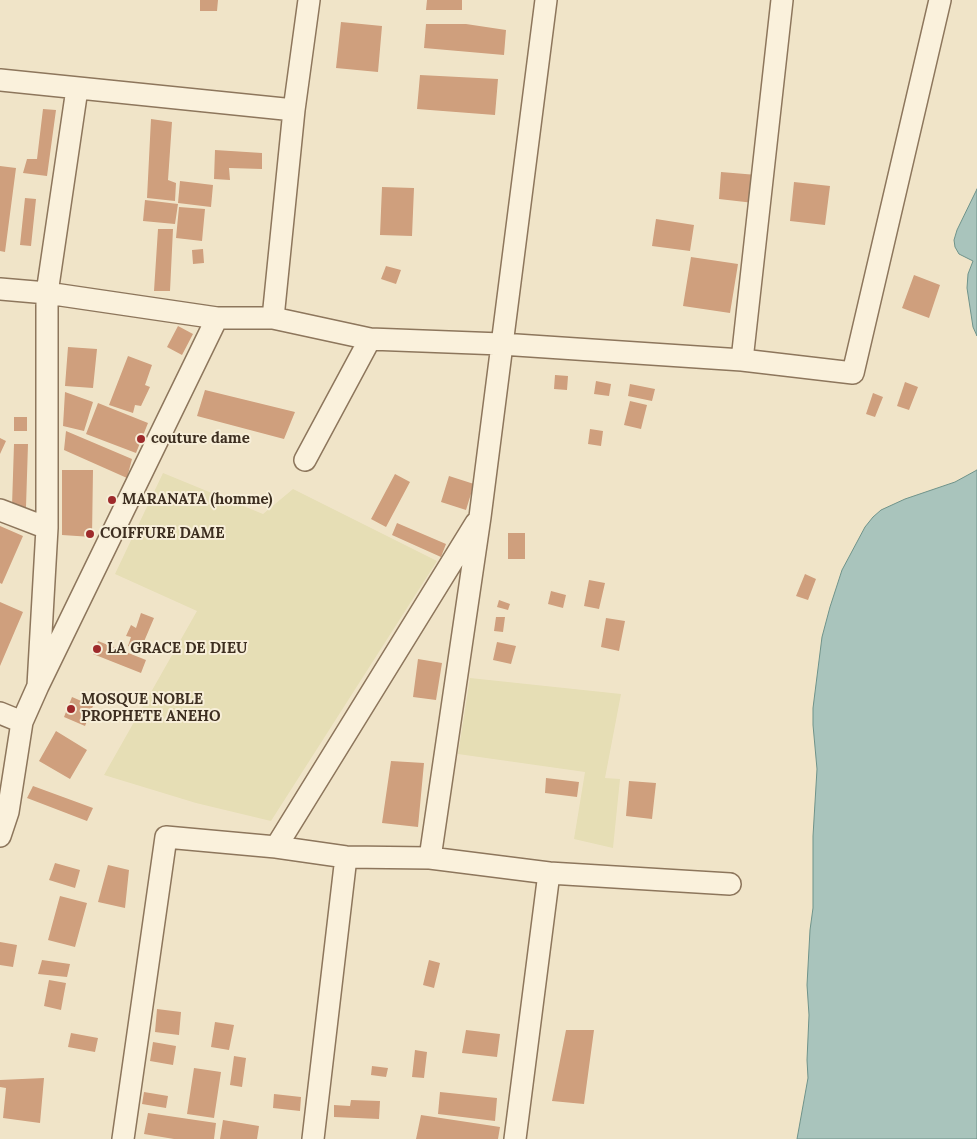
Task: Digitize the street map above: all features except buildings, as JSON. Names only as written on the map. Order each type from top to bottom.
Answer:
[{"type":"street","points":[[273,318],[294,110],[308,0]]},
{"type":"street","points":[[430,858],[480,517],[546,0]]},
{"type":"street","points":[[742,360],[782,0]]},
{"type":"street","points":[[0,289],[47,293],[217,318],[273,318],[370,339],[501,344],[742,360],[853,373],[940,0]]},
{"type":"street","points":[[0,80],[294,110]]},
{"type":"street","points":[[38,686],[47,528],[47,293],[77,89]]},
{"type":"street","points":[[0,836],[8,812],[22,722],[217,318]]},
{"type":"street","points":[[305,460],[370,339]]},
{"type":"street","points":[[0,510],[47,528]]},
{"type":"street","points":[[276,846],[480,517]]},
{"type":"street","points":[[0,713],[22,722]]},
{"type":"street","points":[[123,1139],[166,836],[276,846],[346,857],[430,858],[549,873],[730,884]]},
{"type":"street","points":[[313,1139],[346,857]]},
{"type":"street","points":[[515,1139],[549,873]]},
{"type":"shaded area","points":[[163,473],[263,514],[293,489],[437,561],[271,821],[196,803],[104,775],[197,611],[115,574]]},
{"type":"shaded area","points":[[470,678],[621,694],[605,778],[620,779],[613,848],[574,839],[585,772],[458,754]]},
{"type":"water","points":[[977,189],[977,336],[973,327],[967,288],[968,274],[973,261],[959,254],[954,240]]},
{"type":"water","points":[[977,470],[977,1139],[797,1139],[808,1078],[809,1015],[807,985],[813,908],[813,836],[817,769],[813,708],[822,637],[830,607],[842,570],[865,527],[873,517],[881,510],[905,499],[955,482]]},
{"type":"place","name":"couture dame","points":[[141,439]]},
{"type":"place","name":"MARANATA (homme)","points":[[112,500]]},
{"type":"place","name":"COIFFURE DAME","points":[[90,534]]},
{"type":"place","name":"LA GRACE DE DIEU","points":[[97,649]]},
{"type":"place","name":"MOSQUE NOBLE PROPHETE ANEHO","points":[[71,709]]}]
